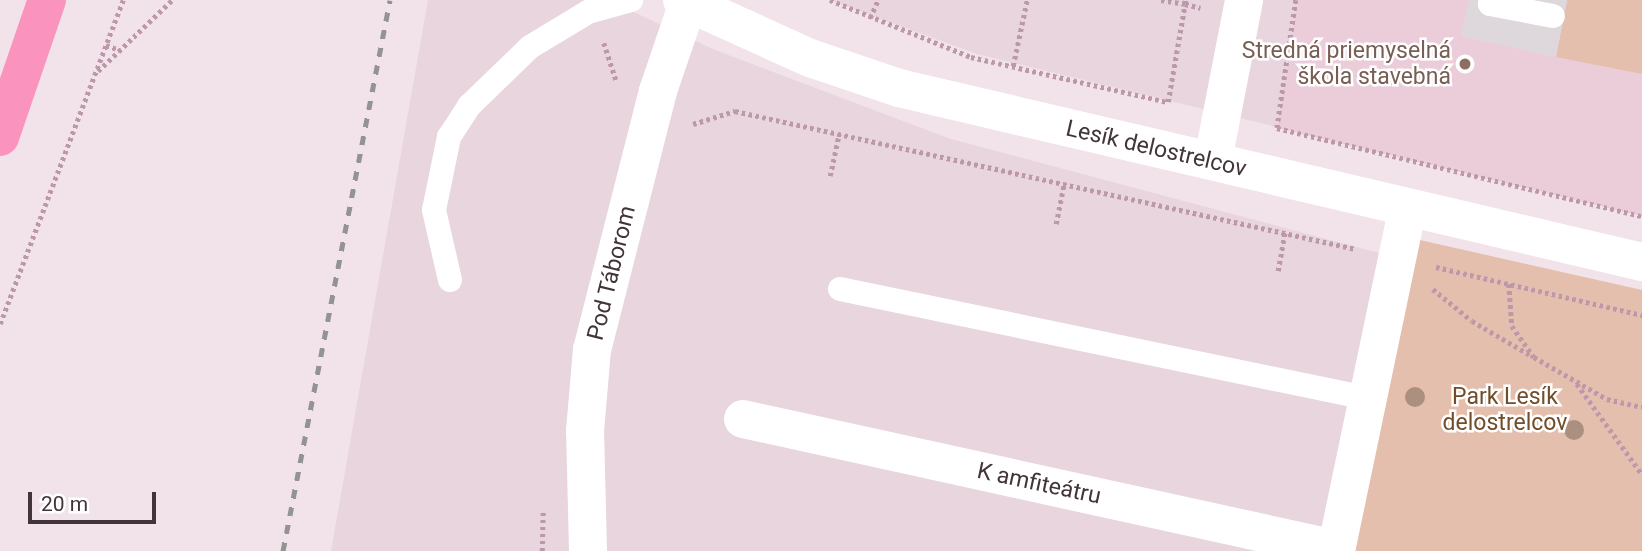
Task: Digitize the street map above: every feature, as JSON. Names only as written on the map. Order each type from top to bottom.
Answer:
[{"type":"main road","points":[[0,137],[47,0]]},
{"type":"street","name":"Lesík delostrelcov","points":[[685,2],[810,58],[899,88],[1213,160],[1407,210],[1642,262]]},
{"type":"street","name":"Pod Táborom","points":[[588,551],[585,431],[592,350],[658,91],[685,2]]},
{"type":"street","points":[[1213,160],[1242,8]]},
{"type":"street","name":"K amfiteátru","points":[[743,419],[1336,550],[1407,210]]},
{"type":"lane","points":[[450,280],[434,210],[449,137],[469,106],[530,47],[588,12],[631,0]]},
{"type":"lane","points":[[1491,0],[1490,5],[1553,16]]},
{"type":"lane","points":[[840,289],[1367,398]]},
{"type":"path","points":[[0,324],[123,0]]},
{"type":"path","points":[[97,71],[172,0]]},
{"type":"path","points":[[830,0],[971,57],[1168,102],[1186,2]]},
{"type":"path","points":[[870,18],[878,0]]},
{"type":"path","points":[[1013,66],[1027,0]]},
{"type":"path","points":[[1161,0],[1242,8],[1292,26]]},
{"type":"path","points":[[1296,0],[1277,128],[1642,216]]},
{"type":"path","points":[[106,45],[120,50]]},
{"type":"path","points":[[697,125],[735,110],[1642,315]]},
{"type":"path","points":[[830,176],[839,134]]},
{"type":"path","points":[[1056,224],[1064,184]]},
{"type":"path","points":[[1278,271],[1285,233]]},
{"type":"path","points":[[1397,258],[1472,321],[1607,399],[1642,407]]},
{"type":"path","points":[[1509,284],[1512,326],[1534,357]]},
{"type":"path","points":[[1574,380],[1642,474]]},
{"type":"shaded area","points":[[428,0],[608,0],[715,50],[951,139],[1394,257],[1335,551],[331,551]]},
{"type":"shaded area","name":"Stredná priemyselná škola stavebná","points":[[829,0],[1642,0],[1642,216],[977,54]]},
{"type":"shaded area","name":"Stredná priemyselná škola stavebná","points":[[1298,0],[1642,0],[1642,216],[1277,128]]},
{"type":"shaded area","points":[[1469,0],[1567,0],[1556,57],[1461,36]]},
{"type":"green space","points":[[1567,0],[1642,0],[1642,74],[1556,57]]},
{"type":"green space","name":"Park Lesík delostrelcov","points":[[1402,236],[1642,290],[1642,551],[1334,551]]},
{"type":"railway","points":[[283,551],[390,0]]},
{"type":"place","name":"Stredná priemyselná škola stavebná","points":[[1465,64]]}]
